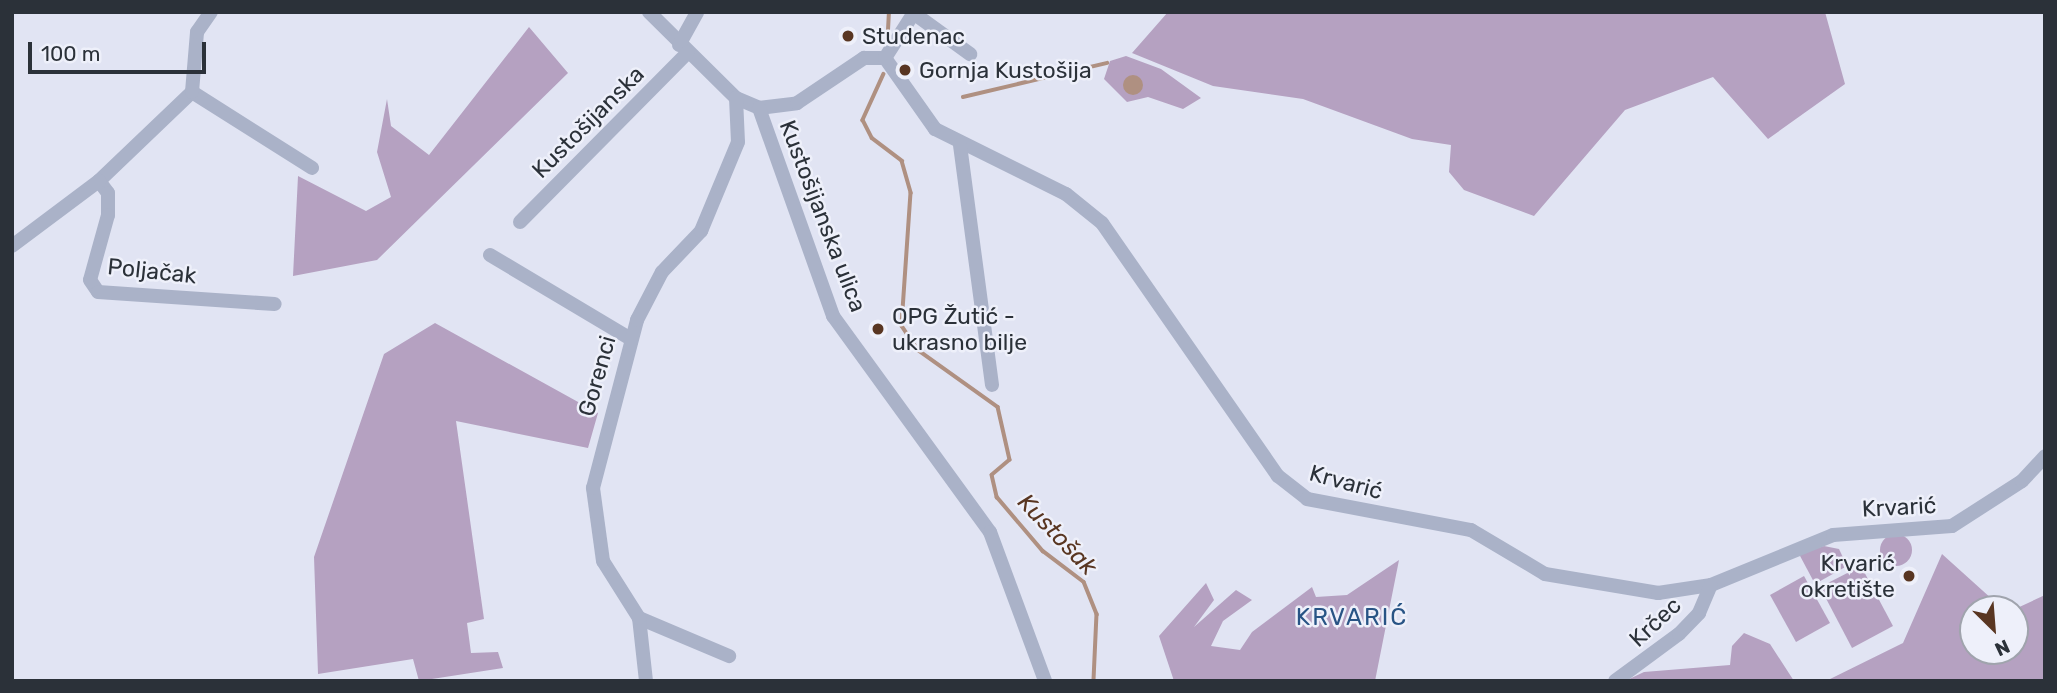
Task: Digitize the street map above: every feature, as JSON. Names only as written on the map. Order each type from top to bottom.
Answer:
[{"type":"street","points":[[12,246],[99,181],[192,92],[197,32],[211,12]]},
{"type":"street","name":"Kustošijanska ulica","points":[[649,12],[683,49],[736,98],[759,108],[834,316],[990,533],[1045,681]]},
{"type":"street","name":"Kustošijanska","points":[[520,222],[683,49],[697,12]]},
{"type":"street","points":[[759,108],[797,103],[864,58],[886,58],[913,13],[970,54]]},
{"type":"street","name":"Krvarić","points":[[886,58],[935,129],[961,145],[1066,194],[1102,223],[1290,490],[1338,509],[1471,530],[1545,575],[1658,593],[1711,584],[1833,535],[1952,526],[2022,481],[2045,456]]},
{"type":"street","points":[[192,92],[312,168]]},
{"type":"street","name":"Gorenci","points":[[646,681],[639,618],[607,573],[593,488],[631,339],[655,283],[701,231],[737,142],[736,98]]},
{"type":"street","points":[[961,145],[992,385]]},
{"type":"street","name":"Poljačak","points":[[99,181],[108,193],[108,215],[90,280],[98,292],[275,304]]},
{"type":"street","points":[[490,255],[631,339]]},
{"type":"street","name":"Krčec","points":[[1615,681],[1645,664],[1699,614],[1711,584]]},
{"type":"street","points":[[639,618],[729,656]]},
{"type":"shaded area","points":[[1168,12],[1825,12],[1845,84],[1768,139],[1713,77],[1625,110],[1534,216],[1464,190],[1449,172],[1451,145],[1412,139],[1303,99],[1213,86],[1132,53]]},
{"type":"shaded area","points":[[529,27],[568,73],[377,260],[293,276],[298,176],[366,211],[391,197],[377,152],[387,99],[391,126],[429,155]]},
{"type":"shaded area","points":[[1126,56],[1161,69],[1201,98],[1183,109],[1148,97],[1127,102],[1104,79],[1110,61]]},
{"type":"shaded area","points":[[1133,75],[1140,78],[1143,85],[1140,92],[1133,95],[1126,92],[1123,85],[1126,78]]},
{"type":"shaded area","points":[[435,323],[598,413],[588,448],[456,421],[484,619],[467,623],[471,653],[498,652],[503,668],[419,681],[413,659],[318,674],[314,557],[384,354]]},
{"type":"shaded area","points":[[1896,534],[1907,539],[1912,550],[1907,561],[1896,566],[1885,561],[1880,550],[1885,539]]},
{"type":"shaded area","points":[[1824,546],[1839,549],[1847,566],[1815,584],[1799,554]]},
{"type":"shaded area","points":[[1942,554],[1987,595],[1959,595],[1959,665],[2029,665],[2029,602],[2045,595],[2045,681],[1826,681],[1903,643]]},
{"type":"shaded area","points":[[1399,560],[1375,681],[1174,681],[1159,636],[1206,583],[1214,600],[1194,627],[1236,590],[1252,600],[1223,621],[1211,646],[1240,650],[1252,632],[1312,587],[1316,597],[1347,595]]},
{"type":"shaded area","points":[[1861,566],[1893,626],[1852,648],[1820,587]]},
{"type":"shaded area","points":[[1804,576],[1830,623],[1796,642],[1770,595]]},
{"type":"shaded area","points":[[1744,633],[1770,644],[1794,681],[1625,681],[1644,672],[1730,665],[1732,646]]},
{"type":"waterway","name":"Kustošak","points":[[888,30],[889,12]]},
{"type":"waterway","points":[[963,97],[1107,63]]},
{"type":"waterway","name":"Kustošak","points":[[884,74],[863,120],[872,138],[902,161],[911,193],[902,326],[918,350],[998,407],[1010,460],[992,475],[997,497],[1043,551],[1084,582],[1097,614],[1094,681]]},
{"type":"place","name":"Studenac","points":[[848,36]]},
{"type":"place","name":"Gornja Kustošija","points":[[905,70]]},
{"type":"place","name":"OPG Žutić - ukrasno bilje","points":[[878,329]]},
{"type":"place","name":"Krvarić okretište","points":[[1909,576]]},
{"type":"district","name":"KRVARIĆ","points":[[1352,618]]}]
